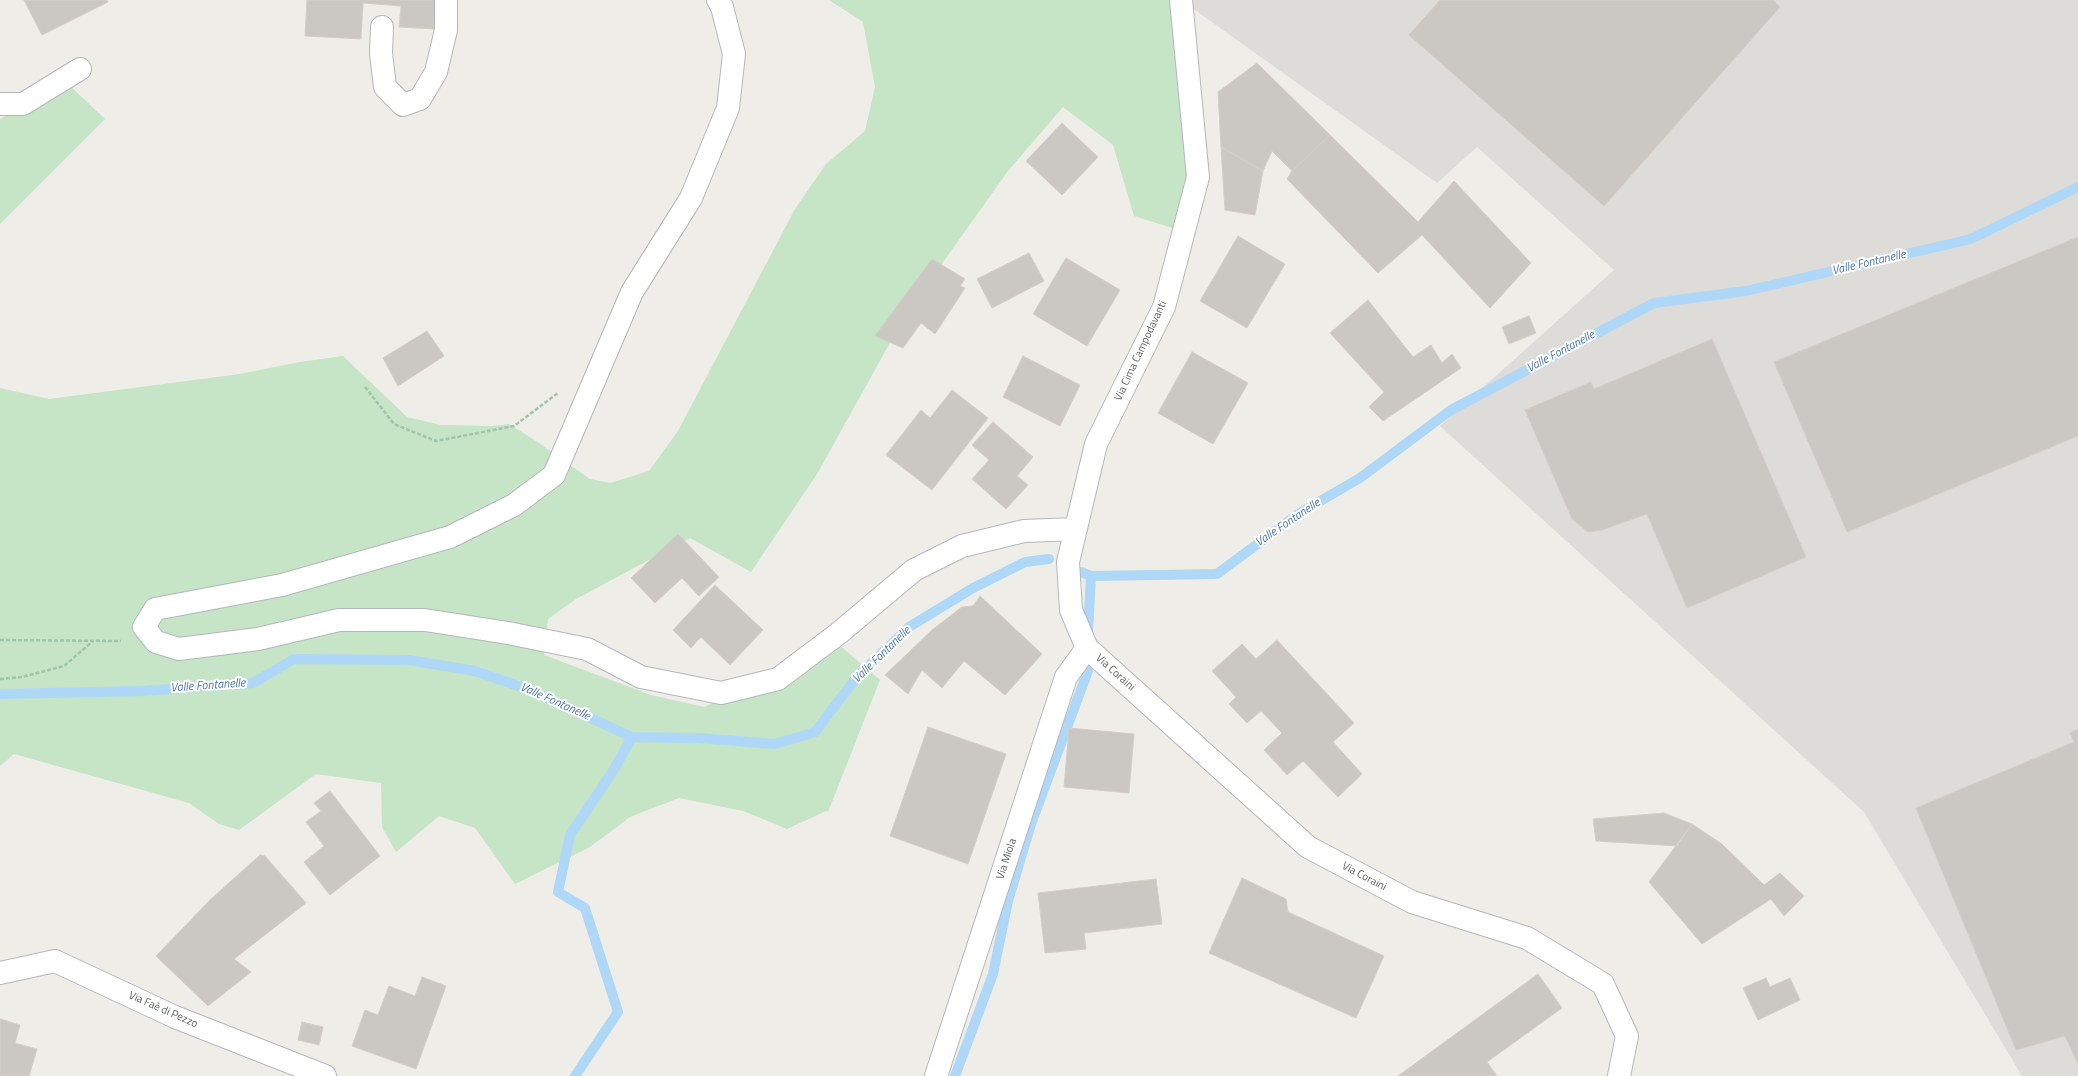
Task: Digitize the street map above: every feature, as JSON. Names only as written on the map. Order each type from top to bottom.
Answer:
[{"type":"street","points":[[382,27],[381,52],[386,87],[403,105],[420,99],[436,72],[446,30],[446,0]]},
{"type":"street","points":[[718,0],[722,7],[734,54],[728,108],[691,198],[632,292],[554,475],[514,505],[450,537],[282,585],[156,609],[144,627],[156,642],[179,649],[258,639],[339,620],[425,620],[508,632],[587,649],[641,677],[721,693],[778,679],[839,632],[914,570],[962,546],[1024,530],[1076,529]]},
{"type":"street","name":"Via Cima Campodavanti","points":[[1087,648],[1071,610],[1068,562],[1096,444],[1164,307],[1198,177],[1181,0]]},
{"type":"street","points":[[0,104],[24,104],[80,69]]},
{"type":"street","name":"Via Miola","points":[[936,1076],[1066,677],[1087,648]]},
{"type":"street","name":"Via Coraini","points":[[1087,648],[1308,847],[1412,902],[1527,938],[1603,984],[1627,1036],[1619,1076]]},
{"type":"street","name":"Via Faè di Pezzo","points":[[0,973],[55,961],[175,1016],[325,1076]]},
{"type":"path","points":[[365,387],[394,424],[436,441],[514,426],[560,392]]},
{"type":"path","points":[[0,640],[156,642]]},
{"type":"path","points":[[0,679],[22,676],[64,666],[93,641]]},
{"type":"shaded area","points":[[1181,0],[2078,0],[2078,1076],[2022,1076],[1864,812],[1440,426],[1614,270],[1477,147],[1437,183]]},
{"type":"green space","points":[[829,0],[1175,0],[1190,152],[1185,232],[1134,216],[1113,145],[1063,107],[1008,171],[906,314],[817,474],[751,572],[690,538],[576,599],[548,619],[544,655],[651,695],[704,707],[838,644],[880,680],[828,812],[826,811],[787,829],[743,811],[679,798],[630,817],[590,847],[515,884],[475,828],[439,816],[396,852],[382,827],[381,783],[316,774],[239,830],[219,824],[189,803],[14,754],[0,766],[0,388],[49,399],[240,374],[300,362],[343,356],[407,417],[441,425],[493,426],[509,424],[590,479],[610,483],[649,471],[678,431],[795,209],[826,164],[865,131],[875,87],[863,22]]},
{"type":"green space","points":[[67,83],[105,119],[0,224],[0,119]]},
{"type":"building","points":[[24,0],[107,0],[108,2],[42,35]]},
{"type":"building","points":[[307,0],[435,0],[434,29],[399,27],[401,6],[363,3],[361,39],[305,36]]},
{"type":"building","points":[[1440,0],[1773,0],[1780,7],[1604,206],[1409,35]]},
{"type":"building","points":[[1257,63],[1330,135],[1292,171],[1272,151],[1263,171],[1221,147],[1218,92]]},
{"type":"building","points":[[1062,123],[1098,157],[1062,195],[1026,161]]},
{"type":"building","points":[[1330,135],[1418,222],[1454,181],[1531,263],[1490,308],[1422,235],[1378,273],[1287,179],[1292,171]]},
{"type":"building","points":[[1221,147],[1263,171],[1255,215],[1225,210]]},
{"type":"building","points":[[1238,236],[1285,264],[1247,328],[1200,301]]},
{"type":"building","points":[[2078,237],[2078,436],[1847,532],[1774,362]]},
{"type":"building","points":[[1029,253],[1044,281],[992,308],[977,279]]},
{"type":"building","points":[[1066,258],[1120,290],[1087,346],[1033,314]]},
{"type":"building","points":[[932,259],[965,279],[960,286],[965,288],[935,334],[921,323],[903,348],[875,336]]},
{"type":"building","points":[[1368,300],[1413,357],[1431,345],[1442,363],[1452,354],[1461,368],[1383,421],[1369,407],[1384,392],[1330,333]]},
{"type":"building","points":[[1529,316],[1536,333],[1509,344],[1502,327]]},
{"type":"building","points":[[427,331],[444,356],[398,386],[383,358]]},
{"type":"building","points":[[1712,339],[1806,557],[1687,608],[1647,514],[1602,530],[1588,532],[1572,519],[1525,410],[1591,382],[1594,389]]},
{"type":"building","points":[[1192,352],[1248,383],[1213,444],[1158,413]]},
{"type":"building","points":[[1023,356],[1080,385],[1060,426],[1003,397]]},
{"type":"building","points":[[952,390],[988,418],[932,490],[886,455],[921,410],[930,418]]},
{"type":"building","points":[[993,422],[1033,457],[1017,476],[1028,485],[1006,509],[972,479],[989,460],[972,445]]},
{"type":"building","points":[[678,534],[719,577],[699,596],[682,578],[655,603],[631,578]]},
{"type":"building","points":[[715,585],[763,630],[730,665],[701,637],[691,648],[673,630]]},
{"type":"building","points":[[980,596],[1042,654],[1005,695],[964,661],[942,688],[922,670],[908,694],[885,675],[932,630],[962,607],[973,606]]},
{"type":"building","points":[[1277,640],[1354,723],[1333,742],[1362,774],[1338,797],[1303,761],[1287,775],[1264,750],[1282,733],[1261,711],[1247,723],[1229,704],[1236,697],[1212,671],[1242,644],[1256,659]]},
{"type":"building","points":[[928,727],[1006,754],[968,864],[890,836]]},
{"type":"building","points":[[1069,728],[1134,734],[1129,793],[1064,787]]},
{"type":"building","points":[[2078,729],[2078,1064],[2065,1036],[2016,1050],[1916,808],[2074,742],[2070,733]]},
{"type":"building","points":[[330,791],[380,856],[330,895],[304,862],[324,846],[306,822],[321,811],[314,803]]},
{"type":"building","points":[[1664,813],[1692,824],[1677,846],[1596,841],[1593,819]]},
{"type":"building","points":[[1692,824],[1722,844],[1764,885],[1780,873],[1804,896],[1784,916],[1771,899],[1702,944],[1649,882]]},
{"type":"building","points":[[260,855],[265,856],[306,903],[234,959],[251,972],[208,1006],[156,956],[211,899]]},
{"type":"building","points":[[1242,878],[1286,899],[1288,912],[1384,956],[1356,1018],[1209,953]]},
{"type":"building","points":[[1156,879],[1162,924],[1084,933],[1086,949],[1045,953],[1038,893]]},
{"type":"building","points":[[1538,974],[1562,1008],[1487,1062],[1497,1076],[1398,1076]]},
{"type":"building","points":[[422,977],[446,986],[416,1069],[352,1046],[365,1010],[378,1015],[389,986],[415,996]]},
{"type":"building","points":[[1766,978],[1770,987],[1790,978],[1800,1000],[1758,1020],[1743,988]]},
{"type":"building","points":[[0,1019],[20,1025],[15,1043],[37,1049],[29,1076],[0,1076]]},
{"type":"building","points":[[302,1022],[323,1027],[319,1045],[298,1040]]},
{"type":"waterway","name":"Valle Fontanelle","points":[[1081,572],[1091,576],[1217,574],[1298,514],[1360,478],[1451,410],[1654,303],[1746,291],[1971,239],[2078,187]]},
{"type":"waterway","name":"Valle Fontanelle","points":[[0,694],[143,691],[253,683],[294,659],[409,660],[475,671],[527,689],[632,737],[699,738],[775,744],[815,732],[856,678],[909,627],[973,588],[1025,562],[1049,559]]},
{"type":"waterway","points":[[1088,631],[1091,576]]},
{"type":"waterway","points":[[955,1076],[993,974],[1008,901],[1031,824],[1088,671]]},
{"type":"waterway","points":[[575,1076],[618,1012],[585,908],[558,892],[570,835],[613,771],[632,737]]}]
